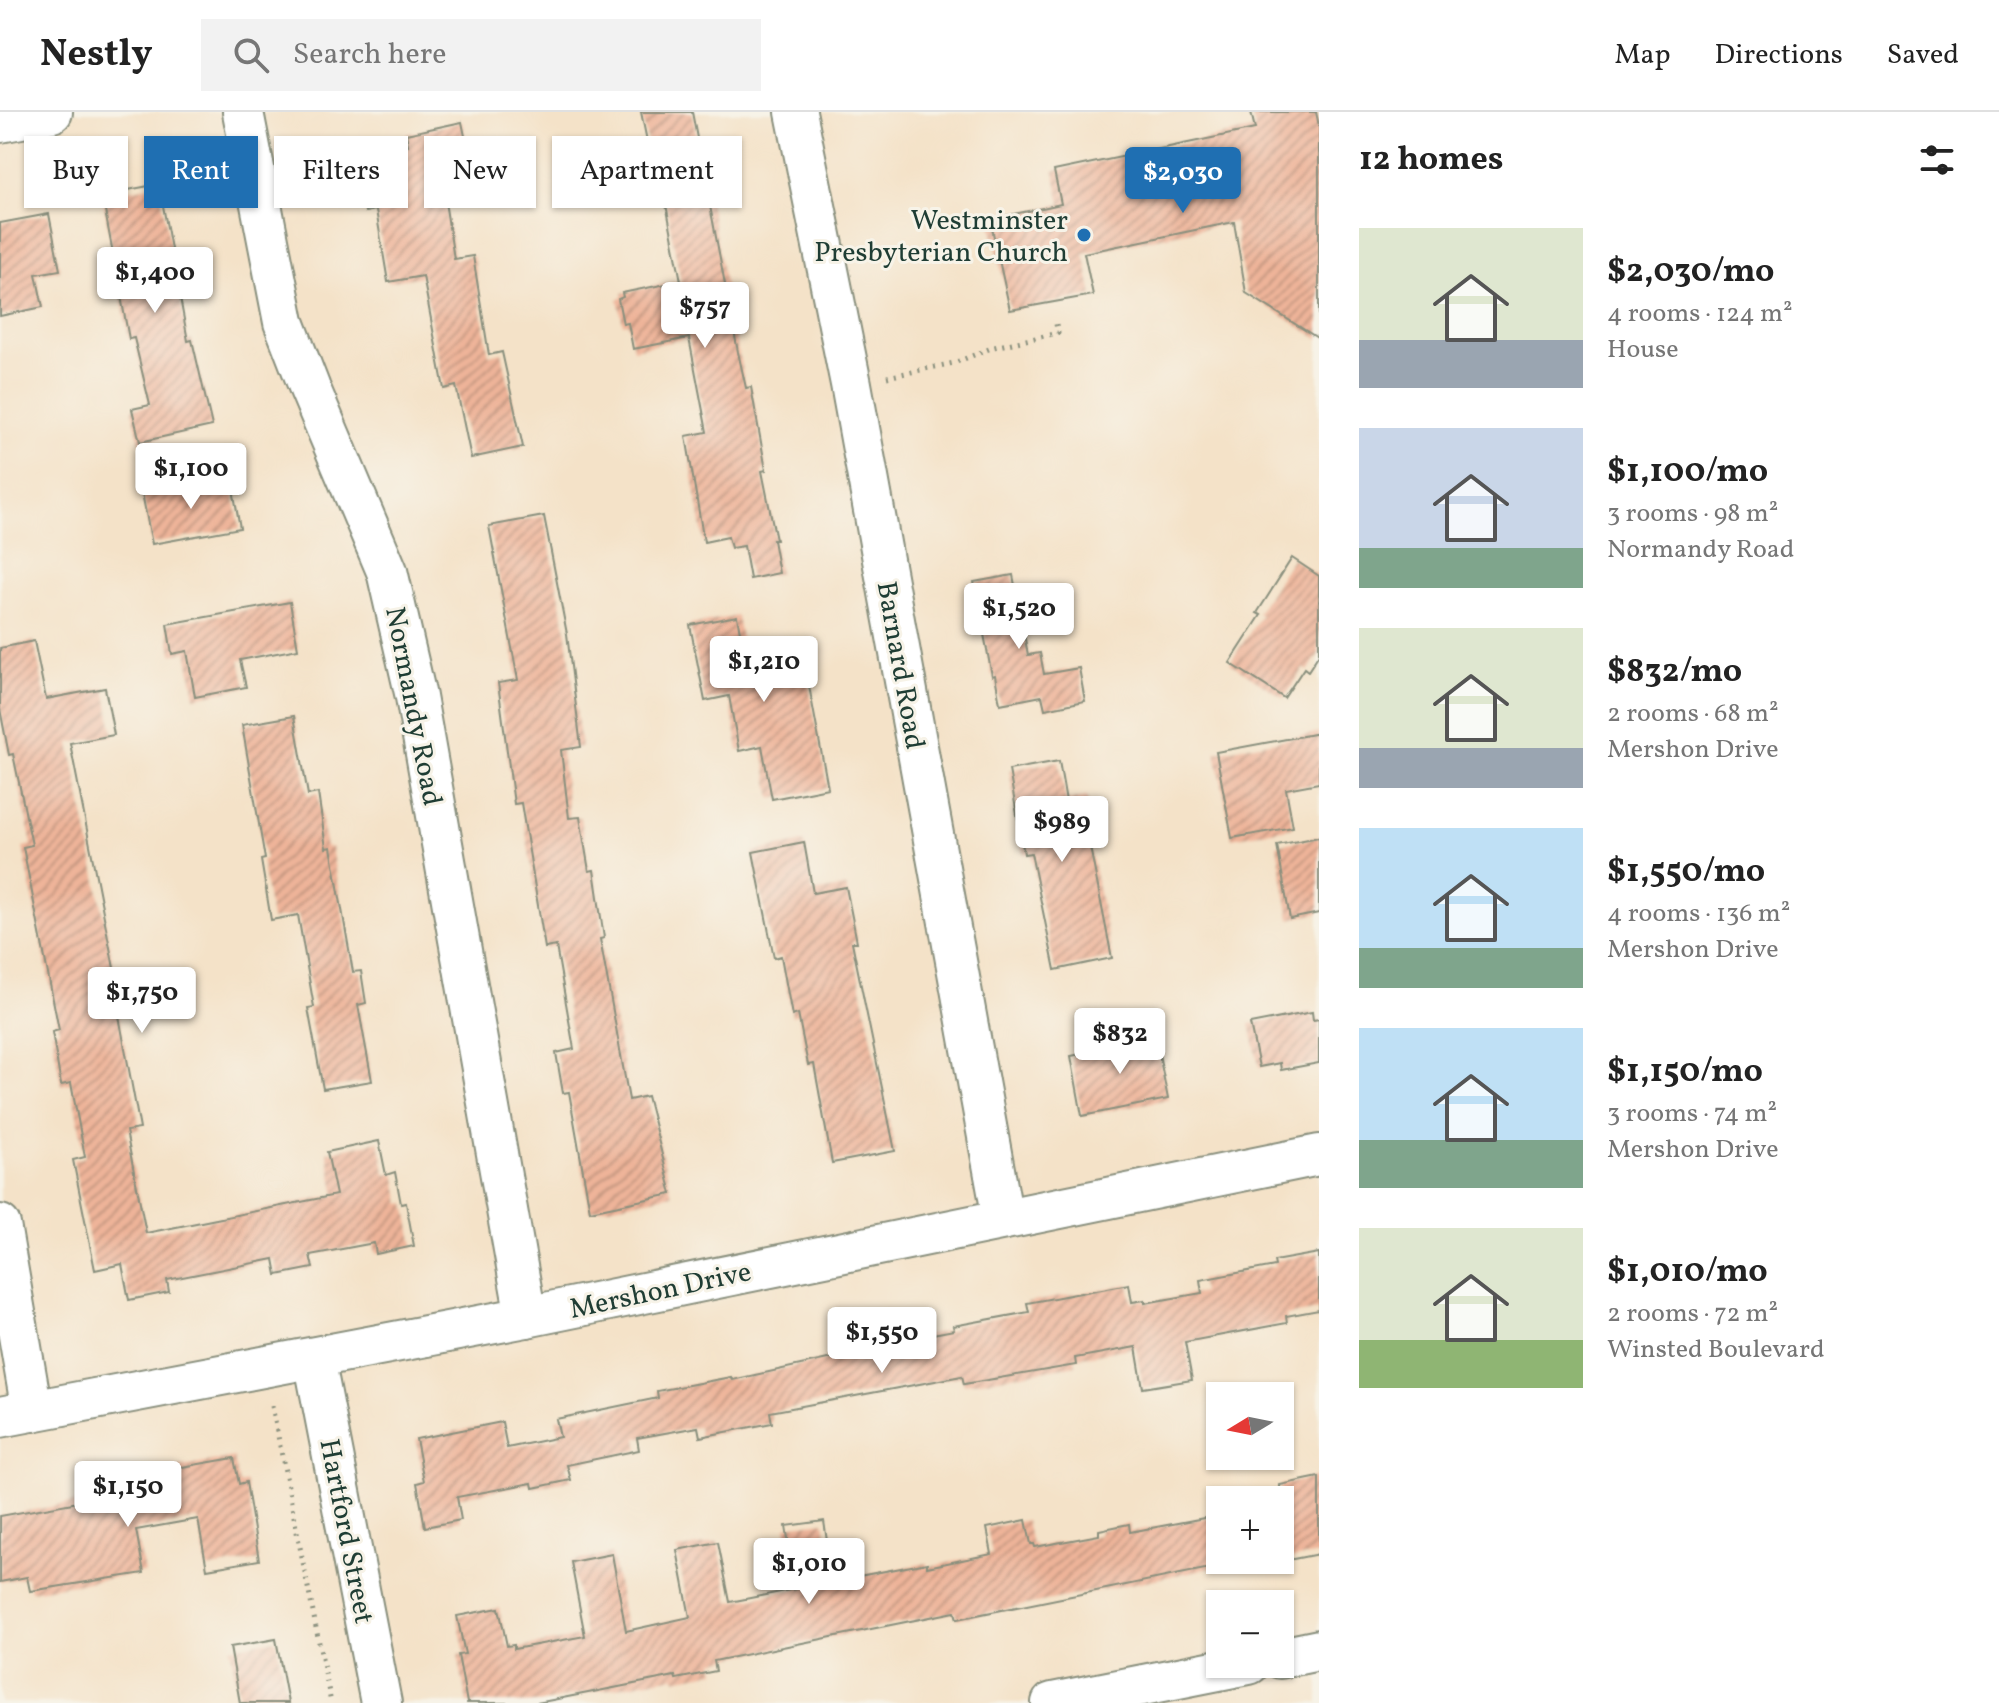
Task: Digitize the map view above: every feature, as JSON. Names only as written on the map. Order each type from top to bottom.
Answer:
[{"type":"street","points":[[0,122],[52,112]]},
{"type":"street","name":"Normandy Road","points":[[243,112],[284,322],[387,571],[416,697],[526,1317]]},
{"type":"street","name":"Barnard Road","points":[[796,112],[851,384],[1003,1219]]},
{"type":"street","name":"Mershon Drive","points":[[16,1414],[526,1317],[1319,1155]]},
{"type":"street","points":[[0,1225],[16,1414]]},
{"type":"street","name":"Hartford Street","points":[[314,1358],[381,1703]]},
{"type":"street","points":[[1294,1655],[1319,1650]]},
{"type":"street","points":[[1052,1703],[1106,1698],[1206,1674]]},
{"type":"path","points":[[851,384],[954,363],[994,347],[1058,333],[1055,320]]},
{"type":"path","points":[[272,1406],[331,1703]]},
{"type":"building","points":[[641,112],[692,112],[697,136],[646,136]]},
{"type":"building","name":"Westminster Presbyterian Church","points":[[1251,112],[1316,112],[1319,126],[1319,339],[1246,293],[1234,222],[1084,253],[1093,295],[1010,310],[990,219],[1061,204],[1054,171],[1255,129]]},
{"type":"building","points":[[462,122],[465,136],[424,136],[424,208],[446,208],[454,259],[473,256],[489,355],[502,352],[523,447],[471,458],[456,386],[444,389],[423,276],[388,282],[376,210],[365,212],[364,208],[408,208],[406,134]]},
{"type":"building","points":[[144,187],[144,208],[163,208],[188,341],[192,340],[212,426],[140,442],[132,409],[150,405],[134,338],[129,339],[104,208],[128,208],[128,190]]},
{"type":"building","points":[[667,208],[710,208],[746,388],[751,387],[766,470],[762,471],[776,540],[773,540],[779,573],[750,579],[744,546],[731,548],[728,537],[704,542],[686,436],[707,432],[689,338],[633,349],[628,323],[623,324],[618,299],[623,297],[622,293],[681,281]]},
{"type":"building","points":[[49,214],[60,270],[36,274],[43,307],[0,316],[0,223]]},
{"type":"building","points":[[231,478],[240,528],[152,544],[142,493]]},
{"type":"building","points":[[544,516],[567,634],[581,747],[561,750],[569,818],[580,817],[589,871],[594,870],[604,938],[600,939],[629,1100],[647,1096],[672,1194],[590,1211],[569,1092],[563,1093],[556,1053],[574,1049],[556,946],[545,948],[521,803],[514,804],[498,683],[518,680],[489,526]]},
{"type":"building","points":[[1292,558],[1319,576],[1319,654],[1308,671],[1304,668],[1284,698],[1230,663]]},
{"type":"building","points":[[1013,575],[1028,655],[1040,653],[1044,674],[1079,668],[1085,701],[1045,709],[1042,696],[1000,704],[974,582]]},
{"type":"building","points":[[290,602],[298,649],[240,660],[246,687],[195,697],[187,651],[172,654],[167,624]]},
{"type":"building","points":[[737,616],[744,654],[801,643],[828,788],[772,799],[762,746],[739,751],[729,696],[705,701],[690,625]]},
{"type":"building","points":[[34,641],[46,699],[105,688],[114,735],[70,743],[121,1004],[117,1005],[140,1129],[126,1131],[146,1233],[336,1195],[327,1152],[379,1141],[386,1175],[395,1172],[401,1204],[406,1203],[414,1246],[376,1254],[374,1243],[310,1255],[313,1268],[277,1275],[274,1259],[167,1280],[169,1292],[129,1300],[122,1264],[95,1270],[73,1160],[85,1157],[71,1083],[61,1085],[52,1032],[59,1030],[23,847],[32,845],[0,709],[0,648]]},
{"type":"building","points":[[294,716],[308,795],[318,793],[326,848],[331,847],[353,972],[361,971],[366,1003],[358,1005],[372,1081],[323,1089],[308,1008],[314,1007],[298,915],[271,920],[261,860],[265,859],[242,725]]},
{"type":"building","points":[[1319,733],[1319,783],[1286,789],[1293,827],[1232,838],[1216,752]]},
{"type":"building","points":[[1059,761],[1066,801],[1087,797],[1095,841],[1089,842],[1112,958],[1055,970],[1031,853],[1024,854],[1009,770]]},
{"type":"building","points":[[1319,837],[1319,913],[1290,919],[1277,845]]},
{"type":"building","points":[[804,842],[813,893],[846,887],[857,942],[852,942],[895,1151],[832,1163],[814,1064],[808,1065],[798,1014],[792,1016],[781,956],[774,958],[753,852]]},
{"type":"building","points":[[1312,1012],[1313,1020],[1319,1019],[1319,1063],[1281,1070],[1280,1063],[1259,1067],[1250,1024]]},
{"type":"building","points":[[1155,1034],[1168,1099],[1082,1116],[1071,1056],[1124,1045],[1123,1041]]},
{"type":"building","points":[[1319,1253],[1319,1310],[1286,1316],[1287,1323],[1185,1342],[1192,1380],[1143,1388],[1136,1347],[1075,1358],[1076,1365],[964,1384],[962,1376],[770,1412],[772,1423],[700,1437],[698,1427],[637,1438],[639,1450],[567,1465],[571,1480],[533,1488],[532,1483],[457,1497],[461,1520],[425,1527],[417,1483],[424,1481],[416,1439],[502,1422],[507,1448],[560,1437],[556,1419],[658,1398],[657,1391],[731,1377],[732,1380],[837,1357],[834,1338],[883,1329],[885,1343],[1029,1312],[1027,1303],[1129,1284],[1132,1302],[1145,1300],[1145,1303],[1202,1293],[1200,1280],[1275,1266],[1274,1261]]},
{"type":"building","points":[[234,1458],[239,1484],[246,1482],[259,1560],[207,1569],[198,1519],[136,1530],[144,1573],[30,1591],[27,1577],[0,1582],[0,1516],[179,1484],[176,1468]]},
{"type":"building","points":[[1319,1477],[1319,1554],[1294,1559],[1294,1486],[1280,1485]]},
{"type":"building","points":[[1206,1518],[1206,1569],[957,1619],[955,1612],[714,1661],[716,1671],[676,1679],[675,1676],[537,1703],[467,1703],[458,1655],[465,1654],[457,1616],[499,1608],[507,1646],[514,1645],[514,1649],[585,1636],[571,1562],[612,1554],[626,1631],[690,1617],[677,1550],[718,1542],[730,1602],[796,1589],[786,1526],[824,1521],[833,1581],[992,1554],[987,1528],[1026,1520],[1031,1544],[1035,1547],[1099,1535],[1099,1530],[1129,1524],[1130,1532]]},
{"type":"building","points":[[276,1639],[288,1703],[240,1703],[230,1647]]},
{"type":"place","name":"Westminster Presbyterian Church","points":[[1084,235]]}]
